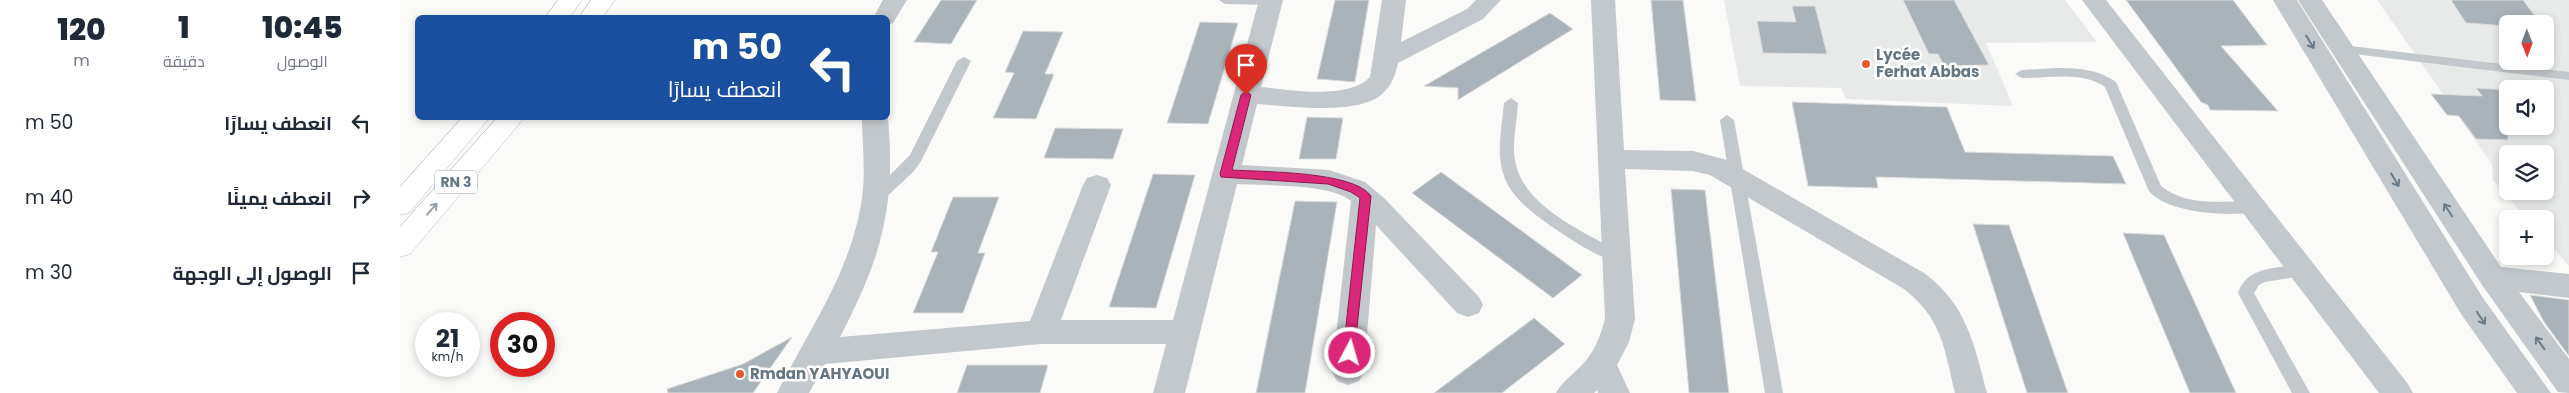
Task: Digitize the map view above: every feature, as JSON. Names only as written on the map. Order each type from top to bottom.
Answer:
[{"type":"highway","points":[[558,15],[570,0]]},
{"type":"highway","points":[[592,15],[603,0]]},
{"type":"highway","name":"RN 3","points":[[400,205],[474,120]]},
{"type":"highway","name":"RN 3","points":[[400,246],[509,120]]},
{"type":"street","points":[[887,15],[896,0]]},
{"type":"street","points":[[1169,393],[1270,0]]},
{"type":"street","points":[[1246,95],[1333,99],[1353,98],[1363,95],[1377,85],[1381,79],[1394,0]]},
{"type":"street","points":[[1385,60],[1475,14],[1489,0]]},
{"type":"street","points":[[1572,393],[1590,379],[1608,379],[1612,351],[1620,320],[1603,0]]},
{"type":"street","points":[[2094,0],[2396,393]]},
{"type":"street","points":[[2285,0],[2472,306],[2535,393]]},
{"type":"street","points":[[2310,0],[2492,277],[2569,383]]},
{"type":"street","points":[[793,393],[853,278],[869,231],[876,198],[875,120]]},
{"type":"street","points":[[1612,159],[1701,162],[1718,167],[1927,290],[1946,310],[1971,393]]},
{"type":"street","points":[[1225,174],[1329,180],[1355,189],[1366,196],[1468,304]]},
{"type":"street","points":[[400,200],[421,182]]},
{"type":"street","points":[[1040,332],[1097,185]]},
{"type":"street","points":[[1348,372],[1366,196]]},
{"type":"street","points":[[2492,277],[2569,286]]},
{"type":"street","points":[[816,352],[1040,332],[1184,332]]},
{"type":"lane","points":[[1225,0],[1270,0]]},
{"type":"lane","points":[[2342,49],[2569,76]]},
{"type":"lane","points":[[876,198],[909,168],[964,61]]},
{"type":"lane","points":[[2022,74],[2089,74],[2108,81],[2155,189],[2160,194],[2168,199],[2185,204],[2253,207]]},
{"type":"lane","points":[[1511,102],[1508,163],[1516,186],[1534,207],[1618,258]]},
{"type":"lane","points":[[1727,120],[1774,393]]},
{"type":"lane","points":[[2301,271],[2253,279],[2246,287],[2246,293],[2301,393]]},
{"type":"shaded area","name":"Lycée Ferhat Abbas","points":[[1724,0],[2065,0],[2097,42],[1986,43],[2013,106],[1846,99],[1841,88],[1740,86]]},
{"type":"shaded area","points":[[2377,0],[2569,0],[2569,266],[2554,249],[2554,210],[2519,210],[2510,200],[2554,200],[2554,145],[2499,145],[2499,187],[2493,180],[2492,164]]},
{"type":"building","points":[[941,0],[977,0],[951,44],[914,42]]},
{"type":"building","points":[[1335,0],[1369,0],[1355,82],[1317,79]]},
{"type":"building","points":[[1651,0],[1683,0],[1696,101],[1660,100]]},
{"type":"building","points":[[1903,0],[1954,0],[1989,65],[1944,66],[1938,54],[1929,54]]},
{"type":"building","points":[[2126,0],[2233,0],[2267,45],[2221,46],[2278,111],[2210,110],[2208,105],[2201,102]]},
{"type":"building","points":[[2451,0],[2523,0],[2534,15],[2499,15],[2499,25],[2466,23]]},
{"type":"building","points":[[1792,6],[1815,6],[1827,54],[1763,53],[1757,21],[1796,22]]},
{"type":"building","points":[[1550,13],[1573,29],[1458,100],[1458,88],[1424,86]]},
{"type":"building","points":[[1200,22],[1238,23],[1208,124],[1167,123]]},
{"type":"building","points":[[1023,31],[1063,32],[1045,74],[1054,74],[1036,119],[993,118],[1014,73],[1005,72]]},
{"type":"building","points":[[2476,88],[2499,89],[2499,135],[2508,135],[2508,140],[2476,139],[2459,116],[2447,115],[2431,94],[2482,96]]},
{"type":"building","points":[[1792,102],[1947,107],[1965,152],[2113,156],[2126,184],[1876,177],[1878,188],[1808,186]]},
{"type":"building","points":[[1307,117],[1343,118],[1336,159],[1299,159]]},
{"type":"building","points":[[1055,128],[1123,129],[1113,159],[1044,158]]},
{"type":"building","points":[[1441,172],[1582,275],[1553,298],[1412,193]]},
{"type":"building","points":[[1153,174],[1195,175],[1156,308],[1109,307]]},
{"type":"building","points":[[1671,189],[1705,190],[1729,393],[1689,393]]},
{"type":"building","points":[[953,197],[999,197],[978,253],[985,253],[963,313],[913,313],[938,252],[931,252]]},
{"type":"building","points":[[1295,201],[1337,202],[1305,393],[1256,393]]},
{"type":"building","points":[[1973,224],[2009,225],[2068,393],[2027,393]]},
{"type":"building","points":[[2123,233],[2164,235],[2236,393],[2190,393]]},
{"type":"building","points":[[2530,295],[2569,300],[2569,356],[2544,322]]},
{"type":"building","points":[[1534,318],[1565,344],[1502,393],[1434,393]]},
{"type":"building","name":"Rmdan YAHYAOUI","points":[[792,337],[753,393],[668,393],[667,389],[743,364]]},
{"type":"building","points":[[967,365],[1048,365],[1040,393],[957,393]]},
{"type":"place","name":"Lycée Ferhat Abbas","points":[[1866,64]]},
{"type":"place","name":"Rmdan YAHYAOUI","points":[[740,374]]},
{"type":"route","points":[[1246,95],[1225,174],[1329,180],[1355,189],[1366,196],[1350,353]]}]
